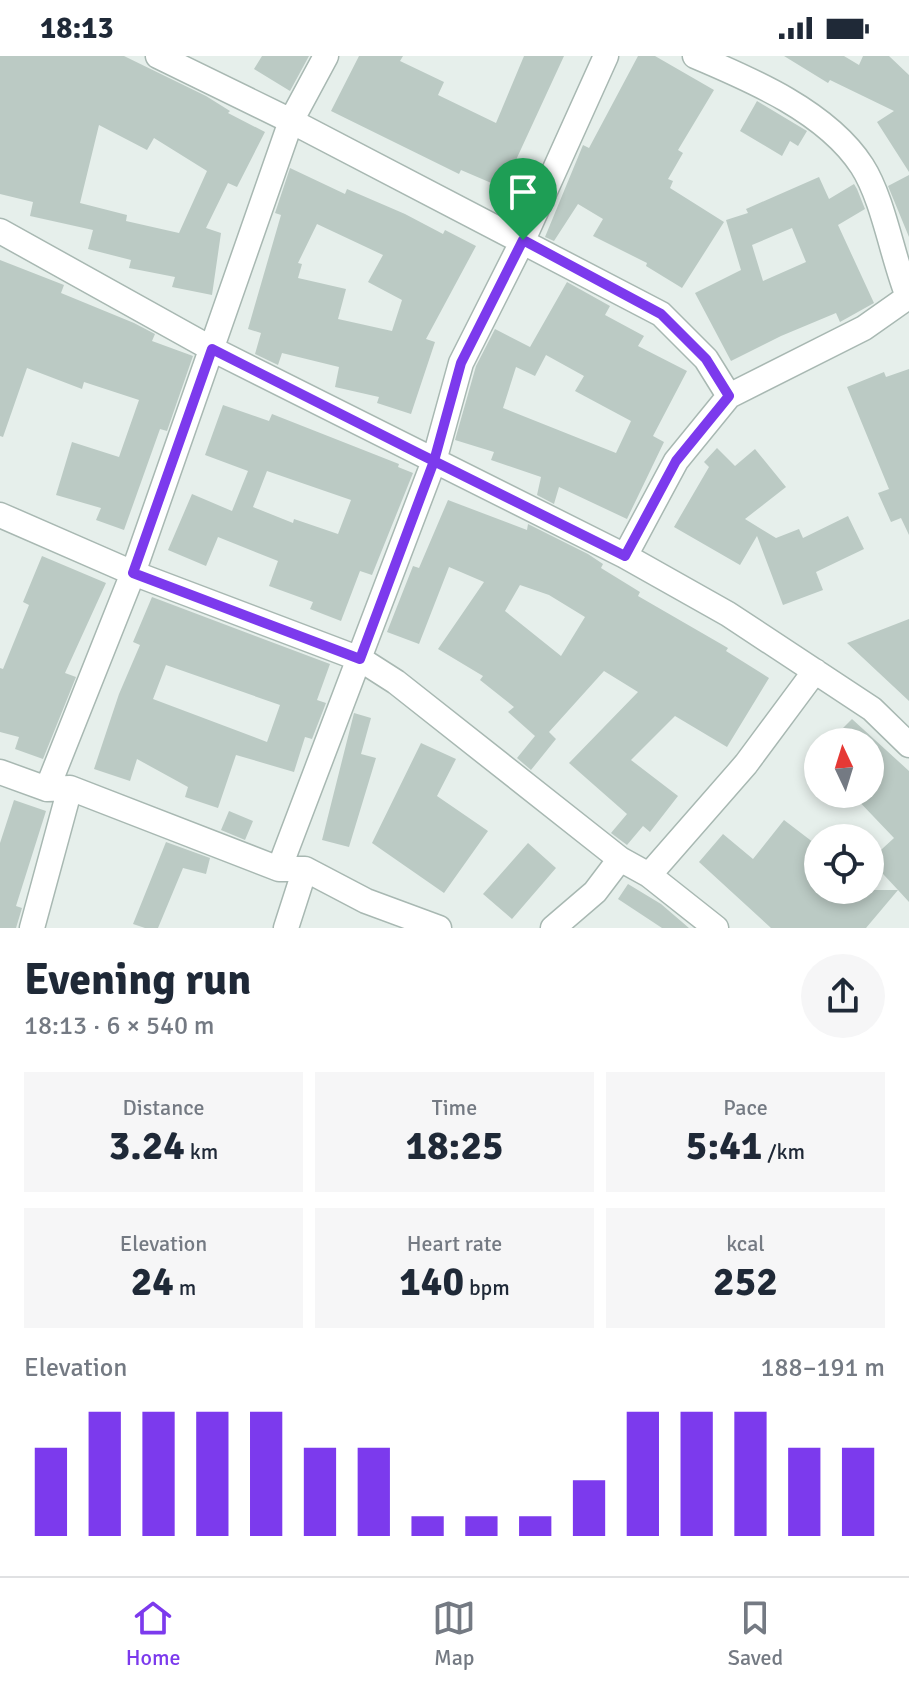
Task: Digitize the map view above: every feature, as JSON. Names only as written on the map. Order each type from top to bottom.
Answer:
[{"type":"street","points":[[158,56],[291,121],[661,314],[706,359],[729,396]]},
{"type":"street","points":[[32,928],[58,789],[291,121],[326,56]]},
{"type":"street","points":[[279,869],[434,461],[461,363],[523,240],[606,56]]},
{"type":"street","points":[[625,556],[676,461],[729,396],[864,328],[908,298],[863,168],[841,142],[804,111],[695,56]]},
{"type":"street","points":[[0,231],[212,349],[625,556],[728,614],[872,709],[909,745]]},
{"type":"street","points":[[0,515],[133,573],[360,659],[396,682],[620,859],[649,875],[716,928]]},
{"type":"street","points":[[649,875],[746,764],[815,671]]},
{"type":"street","points":[[0,772],[58,789],[279,869],[305,869],[366,901],[439,928]]},
{"type":"street","points":[[553,928],[595,892],[620,859]]},
{"type":"street","points":[[286,928],[305,869]]},
{"type":"building","points":[[0,56],[124,56],[206,96],[230,111],[228,113],[265,132],[237,187],[228,183],[206,228],[221,233],[212,295],[172,287],[175,277],[129,268],[131,260],[88,249],[93,230],[30,216],[33,202],[0,194]],"holes":[[[99,125],[147,150],[154,138],[207,171],[179,233],[126,221],[127,215],[80,203]]]},
{"type":"building","points":[[262,56],[309,56],[290,91],[254,69]]},
{"type":"building","points":[[359,56],[403,56],[400,61],[444,82],[438,95],[496,123],[524,56],[564,56],[503,188],[461,170],[459,174],[331,111]]},
{"type":"building","points":[[638,56],[655,56],[714,90],[678,150],[683,153],[668,179],[673,181],[670,188],[724,222],[682,288],[646,266],[647,263],[593,236],[603,219],[578,204],[554,241],[545,237],[583,145],[589,148]]},
{"type":"building","points":[[784,56],[844,56],[859,65],[863,56],[889,56],[909,75],[909,172],[877,122],[894,111],[830,80],[828,83]]},
{"type":"building","points":[[757,101],[807,131],[798,146],[790,141],[782,156],[740,131]]},
{"type":"building","points":[[290,168],[345,194],[347,189],[405,214],[443,234],[445,230],[476,246],[426,339],[435,342],[411,414],[377,403],[379,397],[335,387],[339,367],[282,353],[278,365],[255,354],[261,333],[248,329],[281,215],[275,213]],"holes":[[[317,224],[383,255],[368,282],[402,300],[392,331],[338,319],[346,289],[298,278],[302,264],[298,263]]]},
{"type":"building","points":[[909,175],[909,237],[888,186]]},
{"type":"building","points":[[819,177],[829,199],[854,184],[865,209],[838,225],[874,303],[840,322],[836,313],[731,361],[695,293],[741,270],[726,220],[748,213],[746,209]],"holes":[[[792,228],[806,262],[763,281],[752,245]]]},
{"type":"building","points":[[0,260],[64,285],[61,293],[134,323],[155,334],[152,341],[193,356],[167,431],[160,429],[124,530],[96,520],[101,508],[56,495],[72,442],[119,457],[139,400],[84,382],[82,389],[27,368],[3,437],[0,436]]},
{"type":"building","points":[[567,282],[610,306],[605,315],[644,336],[638,346],[687,371],[653,436],[664,442],[627,519],[559,487],[554,504],[537,495],[541,477],[491,460],[494,452],[455,440],[476,366],[495,329],[530,347]],"holes":[[[546,355],[584,376],[575,391],[631,421],[616,453],[503,408],[516,367],[535,376]]]},
{"type":"building","points":[[909,369],[909,535],[901,518],[891,522],[878,493],[889,489],[847,387],[884,372],[886,377]]},
{"type":"building","points":[[223,405],[269,421],[272,414],[399,464],[398,467],[413,473],[372,575],[360,571],[341,621],[310,609],[313,602],[269,586],[278,561],[218,537],[206,566],[168,550],[192,494],[232,511],[248,471],[205,455]],"holes":[[[267,471],[351,500],[338,534],[294,519],[293,523],[253,507]]]},
{"type":"building","points":[[717,448],[735,466],[755,449],[786,487],[745,519],[776,538],[799,529],[803,538],[848,516],[864,549],[816,572],[823,590],[783,605],[757,536],[740,565],[674,527],[709,467],[704,462]]},
{"type":"building","points":[[448,500],[527,530],[528,524],[588,554],[603,564],[601,568],[640,592],[638,596],[728,648],[726,651],[769,678],[727,747],[675,716],[631,760],[678,796],[650,832],[643,826],[627,845],[611,833],[627,814],[569,763],[638,692],[604,671],[549,732],[556,739],[531,770],[517,758],[535,736],[508,712],[514,707],[480,680],[483,676],[438,649],[484,582],[449,567],[419,644],[387,632],[413,566],[419,568]],"holes":[[[520,585],[549,595],[585,617],[561,656],[505,611]]]},
{"type":"building","points":[[42,556],[106,583],[65,673],[76,677],[43,759],[15,749],[19,737],[0,732],[0,668],[3,669],[29,605],[23,602]]},
{"type":"building","points":[[152,597],[330,664],[317,700],[326,703],[312,739],[305,737],[294,772],[236,755],[218,808],[185,797],[188,787],[137,759],[130,781],[94,769],[119,694],[140,645],[133,642]],"holes":[[[166,665],[280,705],[267,742],[153,699]]]},
{"type":"building","points":[[909,619],[909,701],[847,643]]},
{"type":"building","points":[[354,713],[371,718],[361,754],[376,758],[349,847],[322,840]]},
{"type":"building","points":[[852,719],[862,728],[843,728]]},
{"type":"building","points":[[421,743],[456,759],[437,796],[488,831],[444,893],[372,843]]},
{"type":"building","points":[[884,748],[909,771],[909,902],[884,875],[884,847],[894,838],[884,824],[865,808],[884,808]]},
{"type":"building","points":[[14,800],[46,811],[16,906],[22,908],[16,928],[0,928],[0,843]]},
{"type":"building","points":[[229,811],[253,821],[245,840],[221,830]]},
{"type":"building","points":[[784,820],[804,835],[804,904],[884,904],[884,890],[898,890],[866,928],[771,928],[699,862],[723,834],[753,859]]},
{"type":"building","points":[[166,842],[210,858],[206,874],[183,868],[158,928],[145,928],[133,924]]},
{"type":"building","points":[[528,843],[556,868],[512,919],[483,894]]},
{"type":"building","points":[[628,884],[661,904],[689,928],[662,928],[618,899]]},
{"type":"route","points":[[523,240],[461,363],[434,461],[360,659],[133,573],[212,349],[356,419],[434,461],[625,556],[676,461],[729,396],[706,359],[661,314],[523,240]]}]
